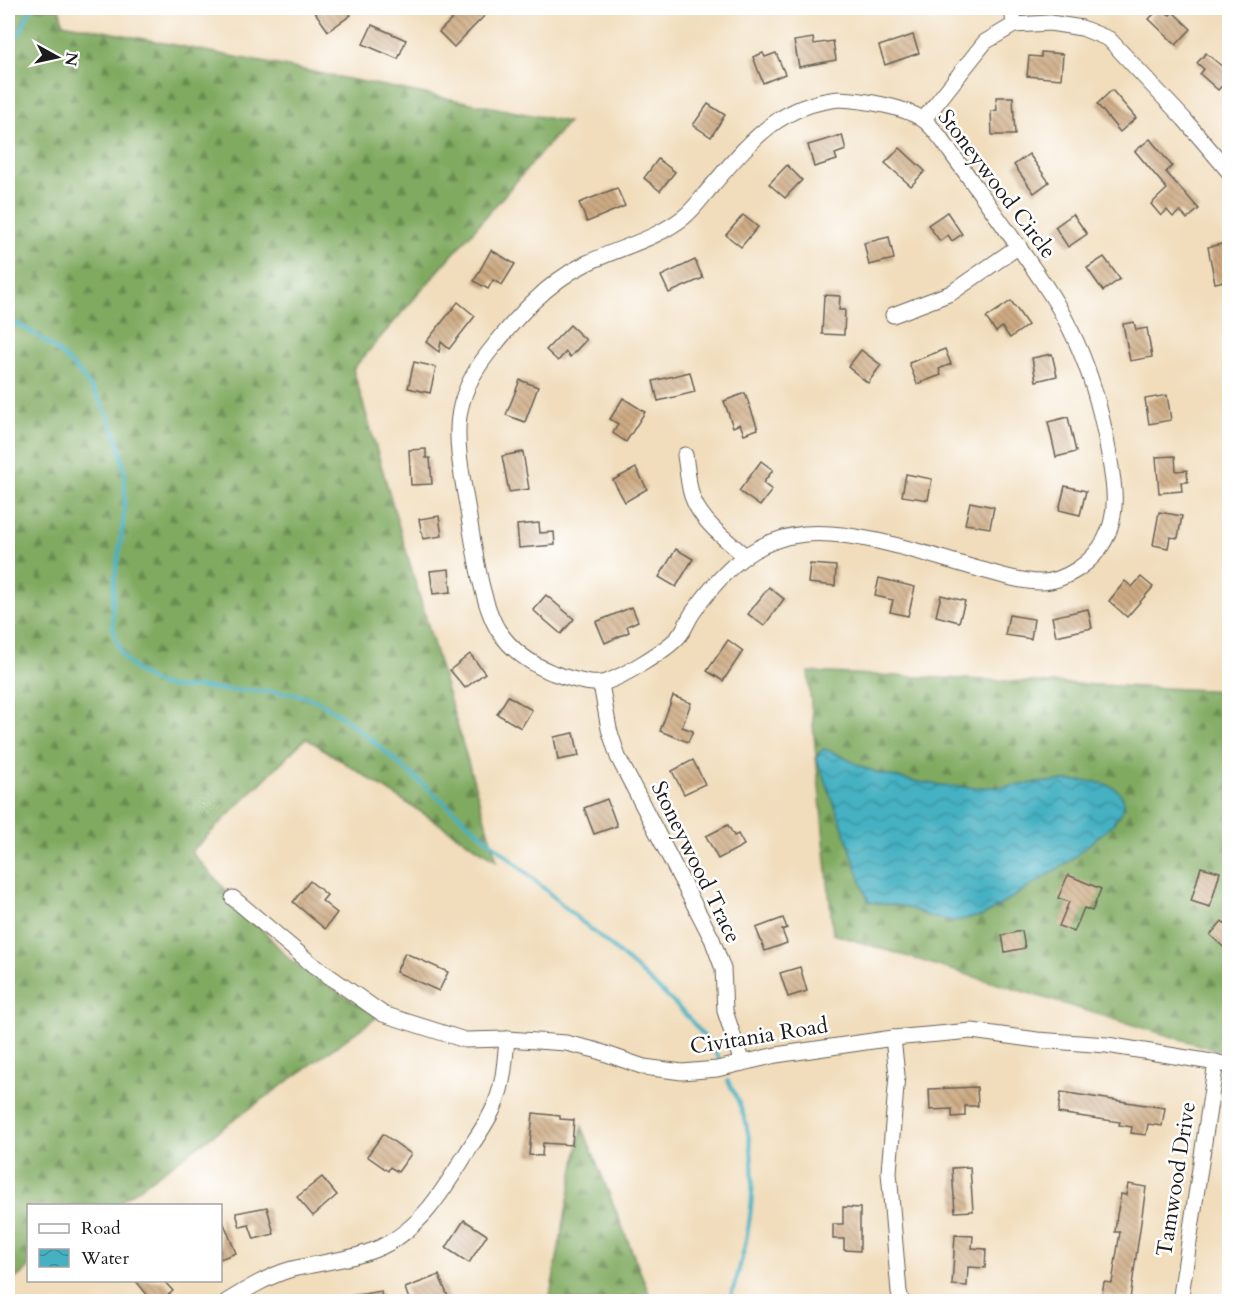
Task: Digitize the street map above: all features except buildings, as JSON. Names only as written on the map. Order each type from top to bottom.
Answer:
[{"type":"street","points":[[1012,8],[1014,25]]},
{"type":"street","points":[[924,119],[985,42],[1014,25],[1050,22],[1082,28],[1109,39],[1184,119],[1230,173]]},
{"type":"street","name":"Stoneywood Circle","points":[[866,100],[924,119],[1019,246],[1057,302],[1083,354],[1100,407],[1115,500],[1113,519],[1108,534],[1092,558],[1072,573],[1040,582],[1011,578],[845,535],[807,534],[775,539],[744,555],[713,586],[689,617],[679,636],[650,660],[601,684],[568,678],[533,664],[500,634],[482,587],[459,460],[458,413],[468,382],[495,345],[548,288],[585,264],[647,238],[680,220],[693,209],[735,159],[776,121],[790,112],[824,101],[866,100]]},
{"type":"street","points":[[893,315],[951,292],[1019,246]]},
{"type":"street","points":[[685,455],[692,495],[704,517],[724,539],[744,555]]},
{"type":"street","name":"Stoneywood Trace","points":[[601,684],[609,729],[618,757],[712,939],[723,969],[725,1011],[742,1063]]},
{"type":"street","name":"Civitania Road","points":[[233,898],[313,965],[383,1014],[465,1040],[507,1039],[566,1043],[644,1066],[665,1070],[700,1071],[776,1055],[893,1038],[972,1031],[1036,1040],[1101,1044],[1223,1064]]},
{"type":"street","points":[[893,1038],[897,1075],[888,1172],[899,1292],[902,1302]]},
{"type":"street","points":[[226,1302],[260,1282],[288,1270],[349,1257],[380,1247],[417,1221],[444,1189],[496,1104],[501,1086],[507,1039]]},
{"type":"street","name":"Tamwood Drive","points":[[1180,1302],[1223,1064]]},
{"type":"green space","points":[[8,8],[59,8],[63,23],[568,122],[353,369],[497,861],[306,738],[191,852],[290,960],[377,1017],[117,1204],[27,1204],[27,1270],[8,1284]]},
{"type":"green space","points":[[808,672],[1229,691],[1229,1054],[833,934]]},
{"type":"green space","points":[[582,1126],[652,1301],[549,1301]]},
{"type":"water","points":[[823,749],[880,773],[929,784],[979,787],[1058,781],[1092,782],[1117,790],[1125,806],[1113,824],[1067,863],[983,916],[953,921],[930,917],[901,906],[869,902],[816,757]]},
{"type":"waterway","points":[[8,47],[21,31],[31,8]]},
{"type":"waterway","points":[[8,319],[29,330],[48,344],[83,377],[97,396],[117,440],[124,470],[125,501],[112,613],[114,630],[127,661],[138,672],[165,686],[286,693],[315,700],[329,708],[374,742],[624,957],[688,1017],[719,1058]]},
{"type":"waterway","points":[[728,1081],[741,1107],[752,1162],[750,1219],[745,1247],[729,1302]]}]
